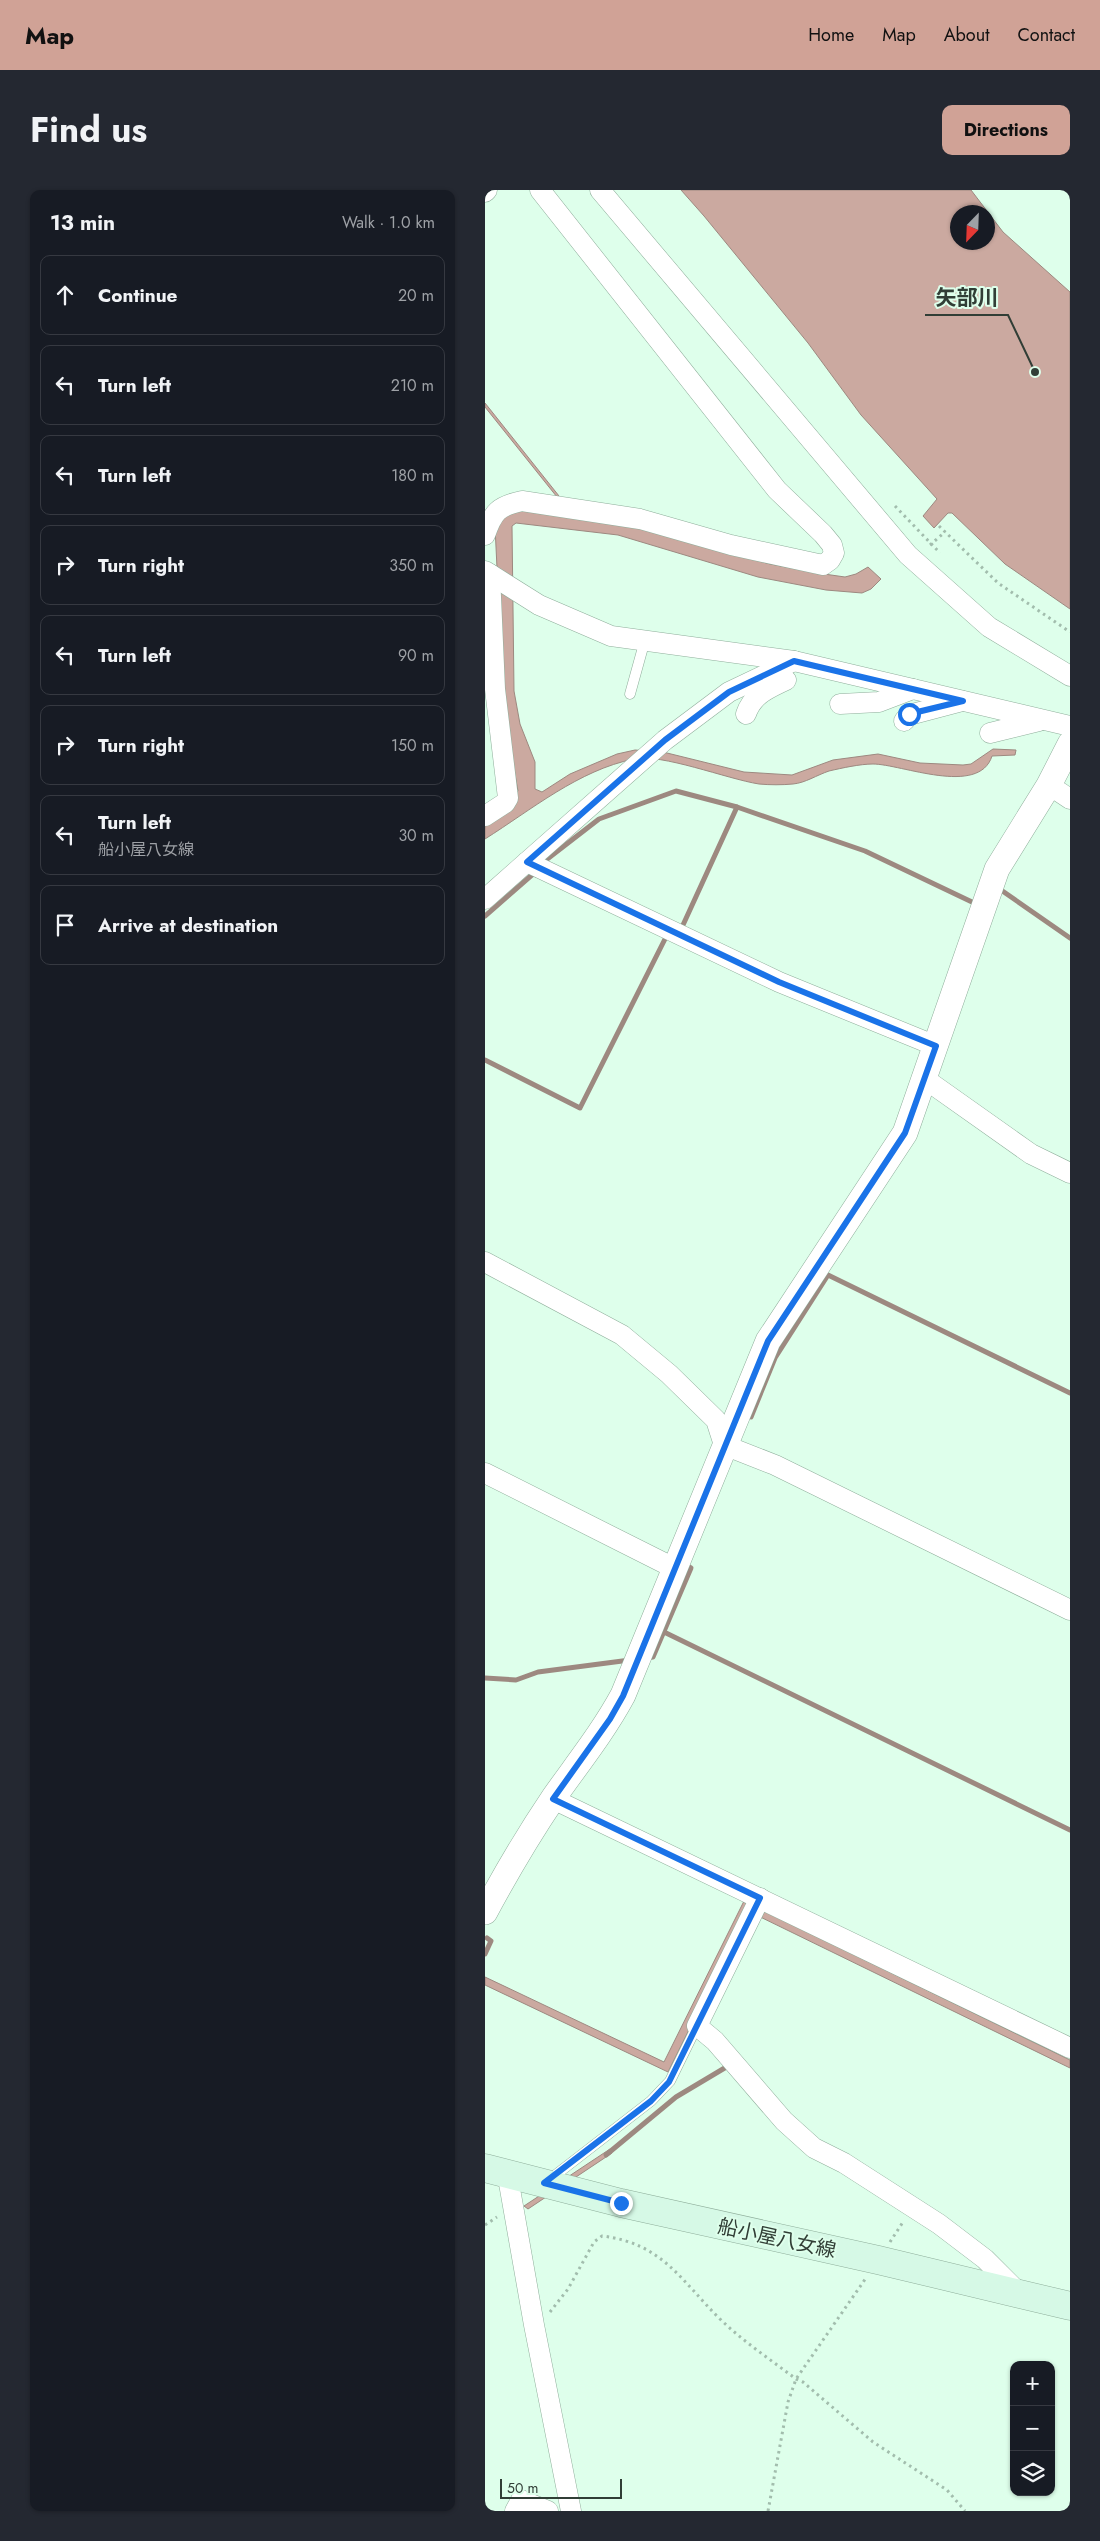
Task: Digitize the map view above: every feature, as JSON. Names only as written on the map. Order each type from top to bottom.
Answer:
[{"type":"main road","name":"船小屋八女線","points":[[496,2170],[621,2203],[878,2260],[1020,2294],[1066,2311]]},
{"type":"street","points":[[485,535],[496,512],[507,505],[522,502],[640,519],[731,545],[823,565],[830,560],[834,553],[832,545],[823,534],[777,490],[540,190]]},
{"type":"street","points":[[600,190],[914,561],[989,627],[1070,676]]},
{"type":"street","points":[[487,572],[539,605],[577,623],[611,636],[794,661],[1070,726]]},
{"type":"street","points":[[485,816],[505,803],[508,798],[495,689],[487,572]]},
{"type":"street","points":[[485,899],[648,755],[729,692],[794,661]]},
{"type":"street","points":[[746,714],[749,703],[758,694],[817,667]]},
{"type":"street","points":[[840,704],[879,702],[913,689]]},
{"type":"street","points":[[904,721],[909,714],[963,701]]},
{"type":"street","points":[[990,733],[1044,720]]},
{"type":"street","points":[[485,1912],[553,1799],[610,1719],[623,1696],[768,1341],[905,1133],[997,870],[1049,785],[1070,744]]},
{"type":"street","points":[[1049,785],[1070,799]]},
{"type":"street","points":[[527,862],[779,982],[936,1046]]},
{"type":"street","points":[[925,1079],[1031,1154],[1070,1173]]},
{"type":"street","points":[[485,1262],[622,1335],[669,1374],[716,1420],[724,1445]]},
{"type":"street","points":[[724,1445],[775,1465],[1070,1610]]},
{"type":"street","points":[[485,1473],[675,1568]]},
{"type":"street","points":[[553,1799],[756,1906],[1070,2048]]},
{"type":"street","points":[[756,1906],[697,2026],[715,2041],[784,2121],[814,2148],[844,2163],[939,2224],[985,2259],[1020,2294]]},
{"type":"street","points":[[496,2170],[534,2325],[571,2511]]},
{"type":"street","points":[[515,2511],[521,2500],[548,2511]]},
{"type":"lane","points":[[630,694],[645,640]]},
{"type":"lane","points":[[544,2183],[651,2101],[669,2082],[697,2026]]},
{"type":"path","points":[[895,506],[939,553]]},
{"type":"path","points":[[939,526],[998,583],[1070,632]]},
{"type":"path","points":[[914,561],[945,532]]},
{"type":"path","points":[[768,2511],[788,2402],[796,2379],[913,2207]]},
{"type":"path","points":[[534,2325],[550,2312],[568,2289],[594,2242],[602,2236],[615,2238],[650,2252],[665,2261],[721,2320],[796,2379],[803,2382],[873,2442],[947,2490],[965,2511]]},
{"type":"shaded area","points":[[681,190],[971,190],[982,205],[950,205],[950,250],[995,250],[995,222],[1003,232],[1070,292],[1070,609],[1005,564],[952,513],[948,513],[934,528],[923,516],[937,499],[861,415],[808,343]]},
{"type":"shaded area","points":[[485,403],[563,501],[561,502],[485,407]]},
{"type":"shaded area","points":[[513,508],[609,520],[770,564],[824,574],[845,577],[856,574],[868,567],[881,579],[871,589],[862,593],[826,590],[758,577],[618,535],[516,523],[512,526],[514,691],[520,724],[535,762],[535,789],[542,792],[570,774],[617,754],[635,750],[663,752],[744,772],[792,775],[833,760],[878,754],[920,763],[963,765],[971,764],[993,749],[1016,750],[1015,755],[992,756],[984,768],[972,775],[956,777],[886,765],[868,764],[829,771],[807,781],[780,785],[759,784],[677,763],[646,758],[634,759],[594,772],[556,792],[485,839],[485,824],[518,791],[504,715],[495,526]]},
{"type":"shaded area","points":[[744,1901],[1070,2060],[1070,2068],[748,1911],[668,2072],[485,1985],[485,1977],[664,2062]]},
{"type":"shaded area","points":[[610,2149],[612,2153],[528,2209],[524,2206]]},
{"type":"waterway","points":[[546,860],[599,819],[676,791],[737,807],[865,851],[972,902]]},
{"type":"waterway","points":[[683,925],[737,807]]},
{"type":"waterway","points":[[485,916],[533,874],[536,875]]},
{"type":"waterway","points":[[1001,890],[1070,938]]},
{"type":"waterway","points":[[485,1060],[580,1108],[666,937]]},
{"type":"waterway","points":[[751,1417],[775,1358],[828,1275],[1070,1393]]},
{"type":"waterway","points":[[645,1658],[653,1657],[691,1568],[684,1564]]},
{"type":"waterway","points":[[664,1632],[1070,1830]]},
{"type":"waterway","points":[[485,1678],[516,1680],[538,1672],[630,1660]]},
{"type":"waterway","points":[[485,1954],[491,1941],[487,1938]]},
{"type":"waterway","points":[[606,2155],[676,2097],[728,2066]]},
{"type":"place","name":"矢部川","points":[[1035,372]]},
{"type":"route","points":[[621,2203],[544,2183],[651,2101],[669,2082],[760,1898],[553,1799],[610,1719],[623,1696],[768,1341],[905,1133],[936,1046],[779,982],[527,862],[665,740],[729,692],[794,661],[963,701],[941,708],[909,714]]}]
